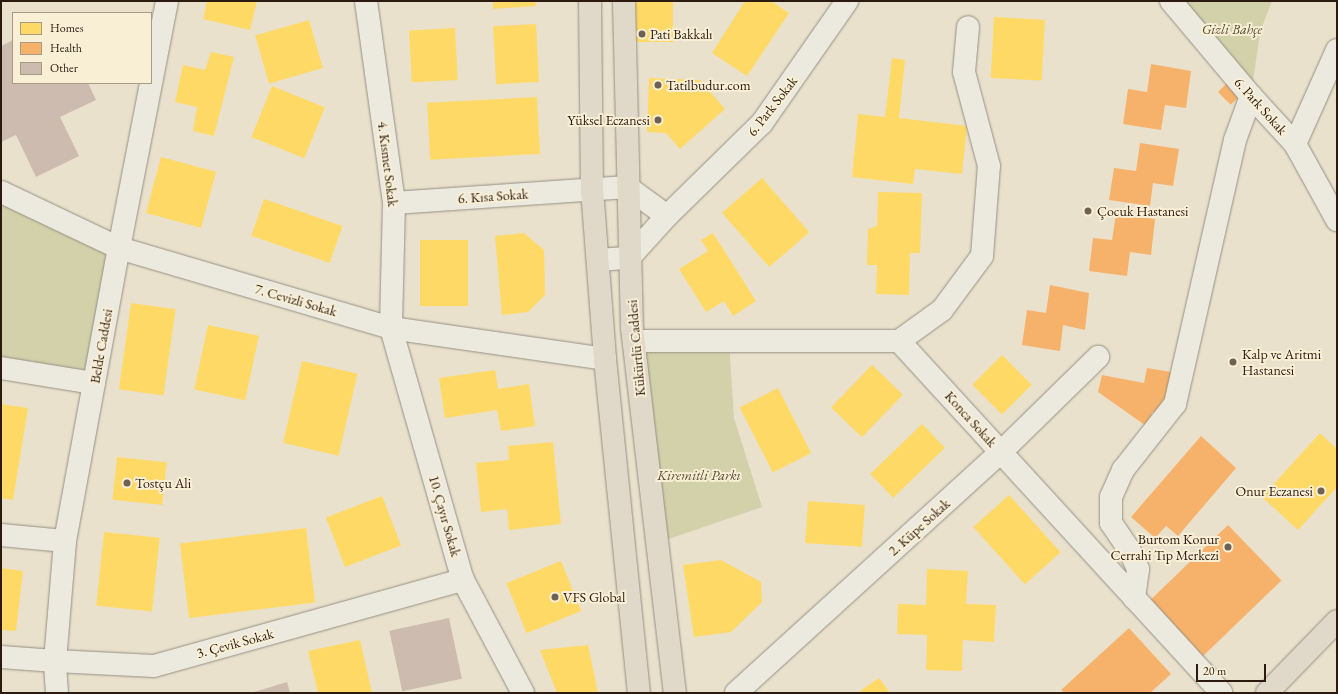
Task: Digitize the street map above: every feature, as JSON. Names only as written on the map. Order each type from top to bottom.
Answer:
[{"type":"main road","points":[[590,1],[592,189],[605,360],[639,693]]},
{"type":"main road","name":"Kükürtlü Caddesi","points":[[624,1],[629,258],[634,341],[675,693]]},
{"type":"main road","points":[[1267,693],[1308,649],[1337,621]]},
{"type":"main road","points":[[1251,693],[1308,649]]},
{"type":"street","name":"Belde Caddesi","points":[[152,78],[167,1]]},
{"type":"street","name":"4. Kısmet Sokak","points":[[366,1],[394,203],[392,328]]},
{"type":"street","name":"6. Park Sokak","points":[[629,258],[667,216],[762,124],[847,1]]},
{"type":"street","name":"6. Park Sokak","points":[[1171,1],[1251,96],[1295,144],[1337,220]]},
{"type":"street","points":[[634,341],[899,341],[942,310],[982,256],[989,166],[964,72],[968,27]]},
{"type":"street","points":[[1295,144],[1337,50]]},
{"type":"street","name":"Belde Caddesi","points":[[57,693],[55,661],[65,541],[151,84]]},
{"type":"street","points":[[1134,598],[1138,569],[1130,551],[1111,523],[1111,497],[1123,470],[1175,404],[1235,140],[1251,96]]},
{"type":"street","name":"6. Kısa Sokak","points":[[394,203],[627,187]]},
{"type":"street","points":[[627,187],[667,216]]},
{"type":"street","name":"7. Cevizli Sokak","points":[[1,192],[119,248],[392,328],[605,360]]},
{"type":"street","points":[[598,260],[629,258]]},
{"type":"street","name":"10. Çayır Sokak","points":[[392,328],[463,580],[523,693]]},
{"type":"street","name":"Konca Sokak","points":[[899,341],[1221,693]]},
{"type":"street","name":"2. Küpe Sokak","points":[[736,693],[1001,452],[1098,357]]},
{"type":"street","points":[[1,368],[94,383]]},
{"type":"street","points":[[1,535],[65,541]]},
{"type":"street","name":"3. Çevik Sokak","points":[[1,657],[154,666],[463,580]]},
{"type":"green space","name":"Gizli Bahçe","points":[[1171,1],[1272,1],[1260,32],[1251,96]]},
{"type":"green space","points":[[1,199],[109,252],[86,374],[1,360]]},
{"type":"green space","name":"Kiremitli Parkı","points":[[634,341],[729,341],[734,418],[762,507],[657,543]]},
{"type":"building: Homes","points":[[207,1],[257,1],[250,30],[203,19]]},
{"type":"building: Homes","points":[[493,1],[535,1],[536,6],[493,9]]},
{"type":"building: Homes","points":[[634,1],[673,1],[673,42],[634,42]]},
{"type":"building: Homes","points":[[745,1],[771,1],[789,13],[747,76],[712,53]]},
{"type":"building: Homes","points":[[994,17],[1045,20],[1042,81],[991,78]]},
{"type":"building: Homes","points":[[309,20],[323,68],[269,83],[255,35]]},
{"type":"building: Homes","points":[[536,24],[539,82],[496,84],[493,26]]},
{"type":"building: Homes","points":[[455,28],[458,80],[412,82],[409,30]]},
{"type":"building: Homes","points":[[211,52],[234,57],[214,136],[193,131],[197,107],[175,102],[183,65],[205,70]]},
{"type":"building: Homes","points":[[892,58],[905,60],[899,118],[967,126],[962,174],[915,169],[913,184],[852,177],[858,114],[885,117]]},
{"type":"building: Homes","points":[[649,78],[700,80],[725,109],[680,149],[666,133],[647,132]]},
{"type":"building: Homes","points":[[272,86],[325,107],[304,158],[251,137]]},
{"type":"building: Homes","points":[[537,97],[540,154],[430,160],[427,103]]},
{"type":"building: Homes","points":[[161,157],[216,172],[201,228],[146,213]]},
{"type":"building: Homes","points":[[762,178],[809,232],[769,267],[722,213]]},
{"type":"building: Homes","points":[[878,192],[922,193],[920,253],[910,253],[909,295],[876,294],[877,265],[867,265],[868,229],[877,226]]},
{"type":"building: Homes","points":[[264,199],[342,226],[330,263],[251,236]]},
{"type":"building: Homes","points":[[524,233],[544,250],[545,295],[528,312],[502,315],[495,236]]},
{"type":"building: Homes","points":[[713,233],[756,301],[733,316],[724,301],[706,312],[679,269],[708,251],[701,240]]},
{"type":"building: Homes","points":[[420,240],[468,240],[468,306],[420,306]]},
{"type":"building: Homes","points":[[131,303],[176,309],[163,395],[119,389]]},
{"type":"building: Homes","points":[[208,325],[259,336],[245,400],[194,390]]},
{"type":"building: Homes","points":[[1002,355],[1032,385],[1002,414],[972,385]]},
{"type":"building: Homes","points":[[302,361],[358,374],[339,456],[283,443]]},
{"type":"building: Homes","points":[[872,365],[903,395],[862,437],[831,407]]},
{"type":"building: Homes","points":[[495,370],[498,389],[529,384],[535,426],[501,431],[497,410],[445,418],[439,378]]},
{"type":"building: Homes","points":[[778,388],[811,453],[773,473],[740,408]]},
{"type":"building: Homes","points":[[1,404],[28,408],[13,500],[1,498]]},
{"type":"building: Homes","points":[[922,424],[945,448],[893,498],[870,474]]},
{"type":"building: Homes","points":[[1320,433],[1337,449],[1337,487],[1298,530],[1262,497]]},
{"type":"building: Homes","points":[[553,442],[561,524],[509,530],[507,509],[481,512],[476,463],[509,460],[508,446]]},
{"type":"building: Homes","points":[[117,457],[167,462],[162,505],[113,500]]},
{"type":"building: Homes","points":[[1009,495],[1061,552],[1025,584],[973,527]]},
{"type":"building: Homes","points":[[382,496],[401,545],[345,567],[326,518]]},
{"type":"building: Homes","points":[[808,501],[865,505],[862,547],[805,543]]},
{"type":"building: Homes","points":[[306,528],[315,602],[189,618],[180,543]]},
{"type":"building: Homes","points":[[104,532],[160,538],[152,611],[96,606]]},
{"type":"building: Homes","points":[[721,560],[761,582],[762,602],[731,632],[694,637],[683,565]]},
{"type":"building: Homes","points":[[561,561],[581,611],[527,633],[506,583]]},
{"type":"building: Homes","points":[[1,568],[23,571],[16,631],[1,630]]},
{"type":"building: Homes","points":[[927,569],[968,571],[966,604],[996,605],[994,642],[963,640],[962,671],[926,670],[927,635],[897,634],[898,604],[926,605]]},
{"type":"building: Homes","points":[[360,640],[372,693],[318,693],[308,651]]},
{"type":"building: Homes","points":[[588,645],[598,693],[557,693],[540,650]]},
{"type":"building: Homes","points":[[879,678],[890,693],[857,693]]},
{"type":"building: Health","points":[[1151,64],[1191,71],[1186,108],[1165,105],[1161,130],[1123,124],[1128,89],[1147,92]]},
{"type":"building: Health","points":[[1230,80],[1243,93],[1231,105],[1218,92]]},
{"type":"building: Health","points":[[1140,143],[1179,149],[1173,186],[1153,183],[1150,206],[1109,200],[1114,168],[1136,171]]},
{"type":"building: Health","points":[[1116,214],[1155,219],[1151,255],[1130,252],[1127,276],[1089,271],[1093,238],[1112,240]]},
{"type":"building: Health","points":[[1050,285],[1089,293],[1085,330],[1063,325],[1060,351],[1022,345],[1027,310],[1046,313]]},
{"type":"building: Health","points":[[1147,368],[1171,372],[1162,415],[1152,412],[1149,428],[1098,392],[1102,375],[1144,383]]},
{"type":"building: Health","points":[[1201,436],[1236,468],[1178,536],[1166,526],[1155,538],[1131,517]]},
{"type":"building: Health","name":"Burtom Konur Cerrahi Tıp Merkezi","points":[[1228,525],[1281,580],[1202,657],[1149,601]]},
{"type":"building: Health","points":[[1129,628],[1171,674],[1150,693],[1064,693],[1061,690]]},
{"type":"building: Other","points":[[12,40],[12,84],[88,84],[96,100],[60,117],[79,156],[36,177],[16,135],[1,142],[1,46]]},
{"type":"building: Other","points":[[449,618],[462,679],[402,691],[389,631]]},
{"type":"building: Other","points":[[287,682],[290,693],[251,693]]},
{"type":"place","name":"Pati Bakkalı","points":[[642,34]]},
{"type":"place","name":"Tatilbudur.com","points":[[658,85]]},
{"type":"place","name":"Yüksel Eczanesi","points":[[658,120]]},
{"type":"place","name":"Çocuk Hastanesi","points":[[1088,211]]},
{"type":"place","name":"Kalp ve Aritmi Hastanesi","points":[[1233,362]]},
{"type":"place","name":"Tostçu Ali","points":[[127,483]]},
{"type":"place","name":"Onur Eczanesi","points":[[1321,491]]},
{"type":"place","name":"Burtom Konur Cerrahi Tıp Merkezi","points":[[1228,547]]},
{"type":"place","name":"VFS Global","points":[[555,597]]}]
